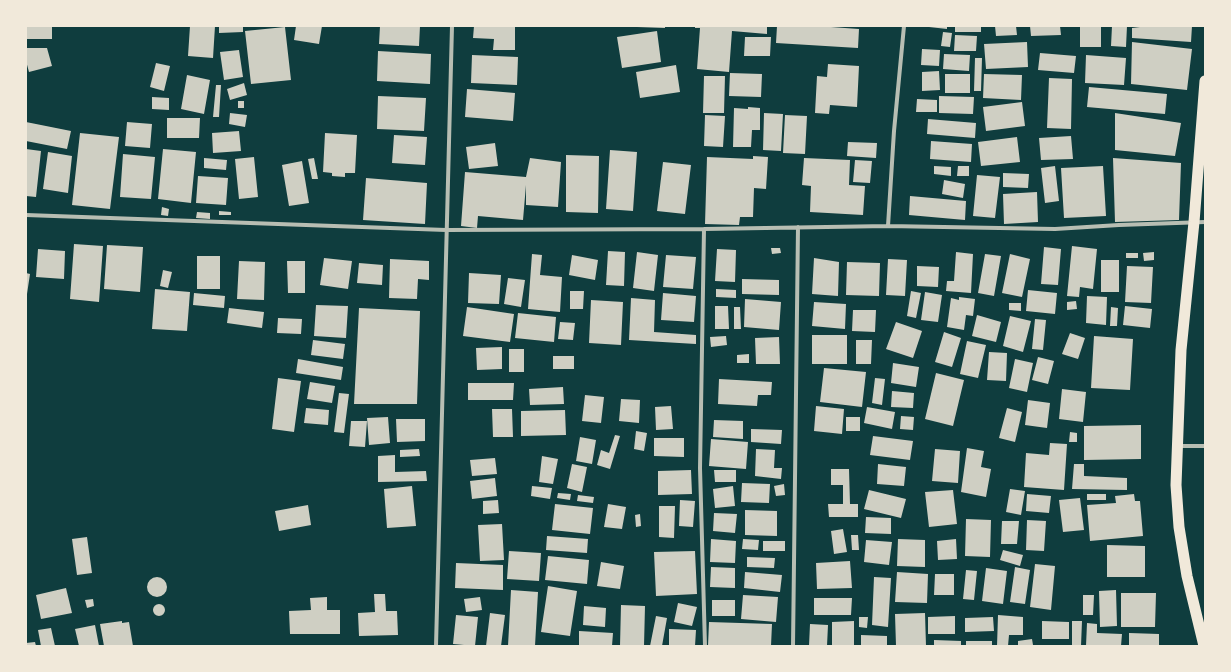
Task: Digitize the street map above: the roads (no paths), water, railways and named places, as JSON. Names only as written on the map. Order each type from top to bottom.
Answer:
[{"type":"highway","points":[[1204,646],[1187,576],[1179,527],[1176,485],[1176,446],[1181,350],[1199,222],[1205,81]]},
{"type":"street","points":[[436,646],[452,26]]},
{"type":"street","points":[[888,226],[894,131],[904,26]]},
{"type":"street","points":[[26,214],[446,230],[704,229],[798,226],[1055,229],[1199,222]]},
{"type":"street","points":[[793,646],[798,226]]},
{"type":"street","points":[[704,229],[700,468],[705,646]]},
{"type":"street","points":[[1176,446],[1205,446]]}]
